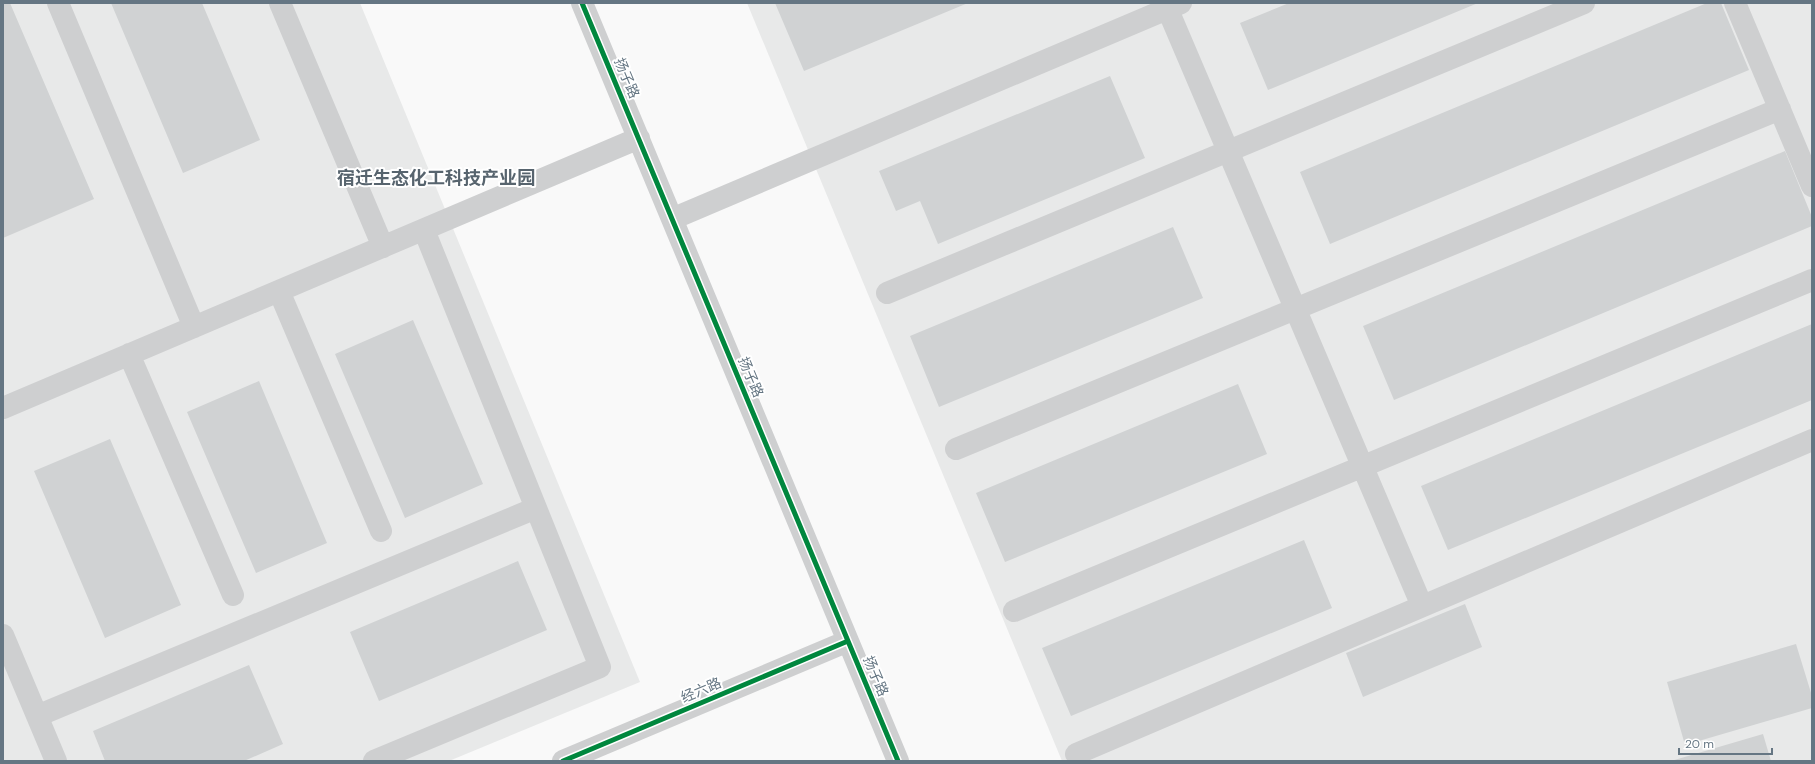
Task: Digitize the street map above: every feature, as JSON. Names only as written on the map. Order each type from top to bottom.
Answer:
[{"type":"street","points":[[58,3],[194,327]]},
{"type":"street","points":[[280,3],[383,247]]},
{"type":"street","name":"扬子路","points":[[582,3],[898,761]]},
{"type":"street","points":[[887,293],[1584,3]]},
{"type":"street","points":[[1735,3],[1812,186]]},
{"type":"street","points":[[672,219],[1171,5],[1228,150],[1422,606]]},
{"type":"street","points":[[956,449],[1780,109]]},
{"type":"street","points":[[3,408],[639,138]]},
{"type":"street","points":[[374,761],[600,667],[424,230]]},
{"type":"street","points":[[1014,611],[1362,465],[1812,280]]},
{"type":"street","points":[[279,291],[382,531]]},
{"type":"street","points":[[129,354],[233,595]]},
{"type":"street","points":[[1076,754],[1812,440]]},
{"type":"street","points":[[37,716],[536,508]]},
{"type":"street","points":[[3,635],[56,761]]},
{"type":"street","name":"经六路","points":[[563,761],[848,641]]},
{"type":"shaded area","points":[[3,3],[360,3],[640,682],[449,761],[3,761]]},
{"type":"shaded area","points":[[747,3],[1812,3],[1812,761],[1062,761]]},
{"type":"building","points":[[3,3],[10,3],[94,199],[3,238]]},
{"type":"building","points":[[111,3],[202,3],[260,140],[183,173]]},
{"type":"building","points":[[775,3],[968,3],[804,71]]},
{"type":"building","points":[[1289,3],[1478,3],[1268,90],[1240,23]]},
{"type":"building","points":[[1707,3],[1721,3],[1749,70],[1330,244],[1300,172]]},
{"type":"building","points":[[1110,76],[1145,158],[938,244],[920,201],[896,211],[879,171]]},
{"type":"building","points":[[1785,151],[1812,217],[1812,226],[1394,400],[1363,326]]},
{"type":"building","points":[[1173,227],[1203,298],[939,407],[910,336]]},
{"type":"building","points":[[413,320],[483,484],[405,518],[335,354]]},
{"type":"building","points":[[1812,324],[1812,400],[1448,550],[1421,486]]},
{"type":"building","points":[[259,381],[327,543],[256,573],[187,412]]},
{"type":"building","points":[[1238,384],[1267,454],[1005,562],[976,493]]},
{"type":"building","points":[[110,439],[181,605],[105,638],[34,471]]},
{"type":"building","points":[[1304,540],[1332,608],[1071,716],[1042,648]]},
{"type":"building","points":[[518,561],[547,630],[379,701],[350,632]]},
{"type":"building","points":[[1465,604],[1482,647],[1363,697],[1346,653]]},
{"type":"building","points":[[1796,644],[1812,696],[1812,708],[1685,745],[1667,682]]},
{"type":"building","points":[[249,665],[283,744],[244,761],[105,761],[93,731]]},
{"type":"building","points":[[1763,734],[1771,761],[1671,761]]},
{"type":"cycle path","points":[[582,3],[898,761]]},
{"type":"cycle path","points":[[563,761],[848,641]]},
{"type":"district","name":"宿迁生态化工科技产业园","points":[[436,178]]}]
